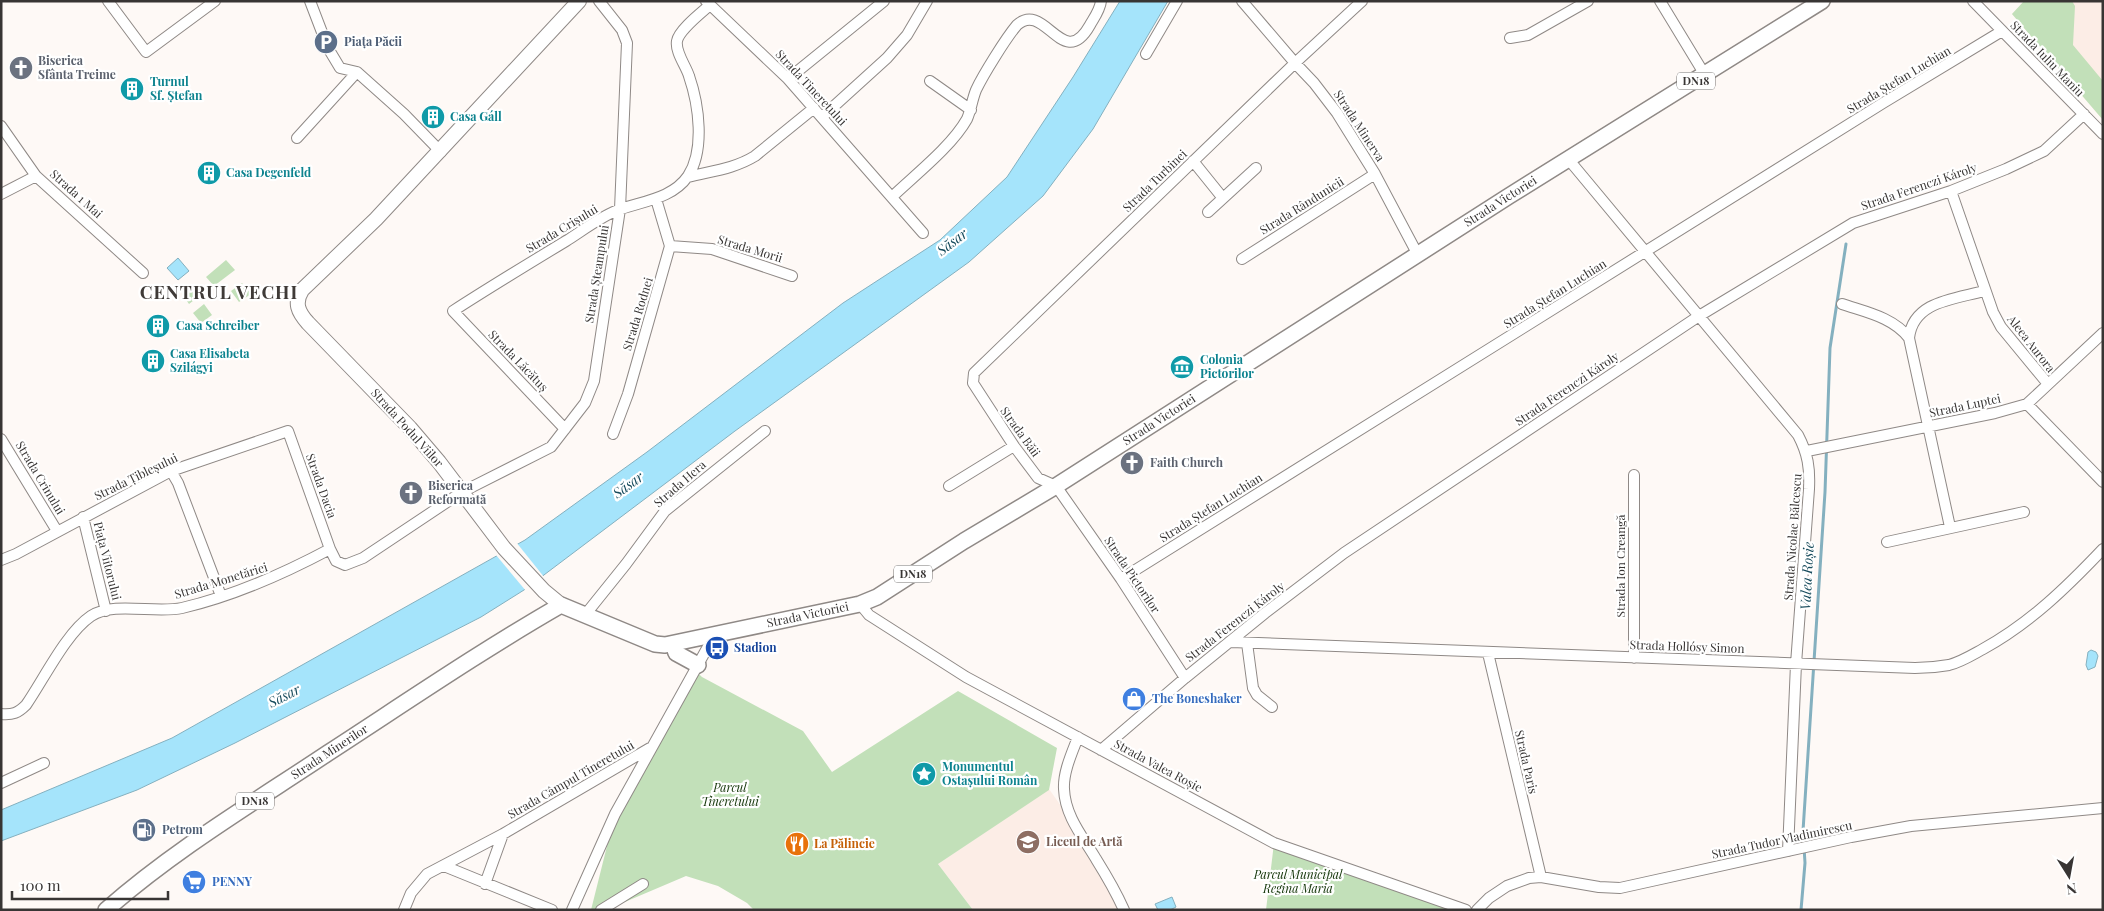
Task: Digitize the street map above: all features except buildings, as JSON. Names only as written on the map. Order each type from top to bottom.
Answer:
[{"type":"main road","points":[[440,152],[579,1]]},
{"type":"main road","name":"Strada Victoriei","points":[[561,606],[655,644],[674,644],[860,604],[877,597],[964,541],[1056,486],[1418,254],[1822,1]]},
{"type":"main road","name":"Strada Podul Viilor","points":[[440,152],[376,219],[309,283],[298,296],[297,305],[300,314],[410,428],[504,548],[544,591],[561,606]]},
{"type":"main road","name":"Strada Minerilor","points":[[106,910],[140,881],[232,815],[498,643],[561,606]]},
{"type":"main road","points":[[674,644],[676,653],[698,665]]},
{"type":"street","points":[[108,1],[146,52],[215,1]]},
{"type":"street","points":[[310,1],[328,48],[340,68],[357,72],[404,114],[440,152]]},
{"type":"street","name":"Strada Șteampului","points":[[462,492],[552,447],[585,403],[594,381],[620,209],[627,43],[622,30],[599,1]]},
{"type":"street","points":[[788,79],[884,1]]},
{"type":"street","points":[[822,117],[887,58],[907,35],[927,1]]},
{"type":"street","points":[[893,196],[948,142],[966,121],[976,91],[983,78],[1021,21],[1029,17],[1036,18],[1067,41],[1073,42],[1080,40],[1086,33],[1101,1]]},
{"type":"street","points":[[1146,54],[1178,1]]},
{"type":"street","name":"Strada Minerva","points":[[1242,1],[1295,64],[1314,83],[1337,113],[1375,174],[1418,254]]},
{"type":"street","name":"Strada Turbinei","points":[[973,383],[974,373],[1362,1]]},
{"type":"street","points":[[1510,38],[1528,35],[1588,1]]},
{"type":"street","points":[[1660,1],[1705,75]]},
{"type":"street","name":"Strada Iuliu Maniu","points":[[1973,1],[2103,134]]},
{"type":"street","points":[[688,177],[695,160],[698,139],[696,108],[690,77],[677,47],[677,40],[681,32],[708,3]]},
{"type":"street","name":"Strada Tineretului","points":[[708,3],[788,79],[893,196],[923,233]]},
{"type":"street","name":"Strada Ștefan Luchian","points":[[1121,579],[2002,31]]},
{"type":"street","points":[[297,138],[357,72]]},
{"type":"street","points":[[930,81],[970,110]]},
{"type":"street","points":[[688,177],[731,168],[744,162],[814,108]]},
{"type":"street","name":"Strada Ferenczi Károly","points":[[1101,750],[1265,613],[1344,553],[1699,316],[1845,227],[1951,191],[2006,169],[2044,151],[2084,114]]},
{"type":"street","name":"Strada 1 Mai","points":[[1,126],[36,176],[143,273]]},
{"type":"street","name":"Strada Nicolae Bălcescu","points":[[1569,160],[1798,435],[1807,451],[1810,467],[1810,489],[1796,664],[1793,850]]},
{"type":"street","points":[[1193,161],[1222,197]]},
{"type":"street","points":[[1208,212],[1222,197],[1256,168]]},
{"type":"street","name":"Strada Rândunicii","points":[[1242,259],[1375,174]]},
{"type":"street","points":[[1,194],[36,176]]},
{"type":"street","name":"Strada Crișului","points":[[453,311],[620,209],[656,199],[673,190],[688,177]]},
{"type":"street","name":"Aleea Aurora","points":[[1951,191],[1984,291],[2000,327],[2048,384]]},
{"type":"street","points":[[656,199],[670,246]]},
{"type":"street","name":"Strada Morii","points":[[670,246],[712,250],[792,276]]},
{"type":"street","name":"Strada Rodnei","points":[[613,434],[628,394],[670,246]]},
{"type":"street","points":[[1909,338],[1912,324],[1917,314],[1926,308],[1984,291]]},
{"type":"street","points":[[1842,304],[1887,320],[1902,328],[1909,338],[1950,527]]},
{"type":"street","name":"Strada Lăcătuș","points":[[453,311],[565,428]]},
{"type":"street","name":"Strada Luptei","points":[[1807,451],[1996,413],[2027,404],[2103,333]]},
{"type":"street","name":"Strada Băii","points":[[973,383],[1014,446],[1038,478],[1056,486]]},
{"type":"street","points":[[2027,404],[2103,482]]},
{"type":"street","name":"Strada Țibleșului","points":[[1,560],[16,554],[170,471],[288,431]]},
{"type":"street","name":"Strada Dacia","points":[[288,431],[330,549]]},
{"type":"street","name":"Strada Hera","points":[[585,615],[665,511],[765,431]]},
{"type":"street","name":"Strada Crinului","points":[[1,439],[58,531]]},
{"type":"street","points":[[949,486],[1014,446]]},
{"type":"street","points":[[170,471],[178,483],[221,596]]},
{"type":"street","name":"Strada Ion Creangă","points":[[1634,475],[1634,658]]},
{"type":"street","name":"Strada Pictorilor","points":[[1056,486],[1121,579],[1185,678]]},
{"type":"street","points":[[330,549],[336,561],[345,565],[353,563],[462,492]]},
{"type":"street","points":[[1886,542],[2024,512]]},
{"type":"street","name":"Piața Viitorului","points":[[83,517],[106,611]]},
{"type":"street","name":"Strada Monetăriei","points":[[1,714],[9,715],[22,709],[82,624],[93,615],[123,609],[159,610],[179,608],[269,580],[330,549]]},
{"type":"street","name":"Strada Hollósy Simon","points":[[1230,642],[1915,668],[1950,664],[1992,644],[2042,610],[2103,549]]},
{"type":"street","name":"Strada Valea Roșie","points":[[860,604],[869,615],[966,677],[1282,846],[1466,910]]},
{"type":"street","name":"Strada Câmpul Tineretului","points":[[572,910],[615,814],[715,634]]},
{"type":"street","points":[[1247,642],[1253,688],[1257,695],[1272,707]]},
{"type":"street","name":"Strada Paris","points":[[1488,652],[1541,877]]},
{"type":"street","points":[[1078,737],[1069,759],[1065,780],[1066,803],[1076,827],[1124,910]]},
{"type":"street","name":"Strada Câmpul Tineretului","points":[[404,910],[412,893],[427,874],[503,834],[652,747]]},
{"type":"street","points":[[1,783],[44,763]]},
{"type":"street","name":"Strada Tudor Vladimirescu","points":[[1477,910],[1489,898],[1507,886],[1529,878],[1541,877],[1584,886],[1620,888],[1911,826],[2103,808]]},
{"type":"street","name":"Strada Câmpul Tineretului","points":[[485,884],[503,834]]},
{"type":"street","points":[[444,866],[552,910]]},
{"type":"street","points":[[600,910],[643,884]]},
{"type":"shaded area","points":[[2024,1],[2103,1],[2103,120],[2012,14]]},
{"type":"shaded area","name":"Liceul de Artă","points":[[1049,789],[1076,827],[1124,910],[973,910],[938,864]]},
{"type":"green space","points":[[2024,1],[2072,1],[2075,6],[2073,45],[2103,81],[2103,120],[2012,14]]},
{"type":"green space","points":[[226,260],[235,270],[214,286],[206,277]]},
{"type":"green space","points":[[242,283],[251,294],[239,302],[231,291]]},
{"type":"green space","points":[[192,287],[198,297],[189,304],[182,294]]},
{"type":"green space","points":[[204,304],[212,315],[201,323],[193,313]]},
{"type":"green space","name":"Parcul Tineretului","points":[[699,674],[803,731],[832,772],[958,691],[1057,748],[1049,790],[938,864],[973,910],[754,910],[747,903],[718,886],[686,876],[606,910],[591,910],[615,814],[669,717]]},
{"type":"green space","name":"Parcul Municipal Regina Maria","points":[[1274,843],[1466,910],[1266,910]]},
{"type":"water","name":"Săsar","points":[[1120,1],[1168,1],[1093,129],[1043,196],[969,262],[735,431],[524,590],[481,617],[235,743],[137,790],[1,841],[1,810],[172,738],[525,540],[647,452],[843,303],[940,240],[1007,177],[1073,77]]},
{"type":"water","points":[[178,258],[189,271],[178,280],[167,268]]},
{"type":"water","points":[[2091,650],[2096,652],[2098,656],[2095,667],[2088,670],[2086,665],[2088,652]]},
{"type":"water","points":[[1172,897],[1176,907],[1170,910],[1158,910],[1155,904]]},
{"type":"pier","points":[[516,542],[544,577],[526,591],[496,555]]},
{"type":"waterway","name":"Valea Roșie","points":[[1801,910],[1805,863],[1803,831],[1825,492],[1830,348],[1846,244]]},
{"type":"place","name":"Piața Păcii","points":[[326,42]]},
{"type":"place","name":"Biserica Sfânta Treime","points":[[21,68]]},
{"type":"place","name":"Turnul Sf. Ștefan","points":[[132,89]]},
{"type":"place","name":"Casa Gáll","points":[[433,117]]},
{"type":"place","name":"Casa Degenfeld","points":[[209,173]]},
{"type":"place","name":"Casa Schreiber","points":[[158,326]]},
{"type":"place","name":"Casa Elisabeta Szilágyi","points":[[153,361]]},
{"type":"place","name":"Colonia Pictorilor","points":[[1182,367]]},
{"type":"place","name":"Faith Church","points":[[1132,463]]},
{"type":"place","name":"Biserica Reformată","points":[[411,493]]},
{"type":"place","name":"Stadion","points":[[717,648]]},
{"type":"place","name":"The Boneshaker","points":[[1134,699]]},
{"type":"place","name":"Monumentul Ostașului Român","points":[[924,774]]},
{"type":"place","name":"Petrom","points":[[144,830]]},
{"type":"place","name":"Liceul de Artă","points":[[1028,842]]},
{"type":"place","name":"La Pălincie","points":[[797,844]]},
{"type":"place","name":"PENNY","points":[[194,882]]},
{"type":"district","name":"CENTRUL VECHI","points":[[219,293]]}]
